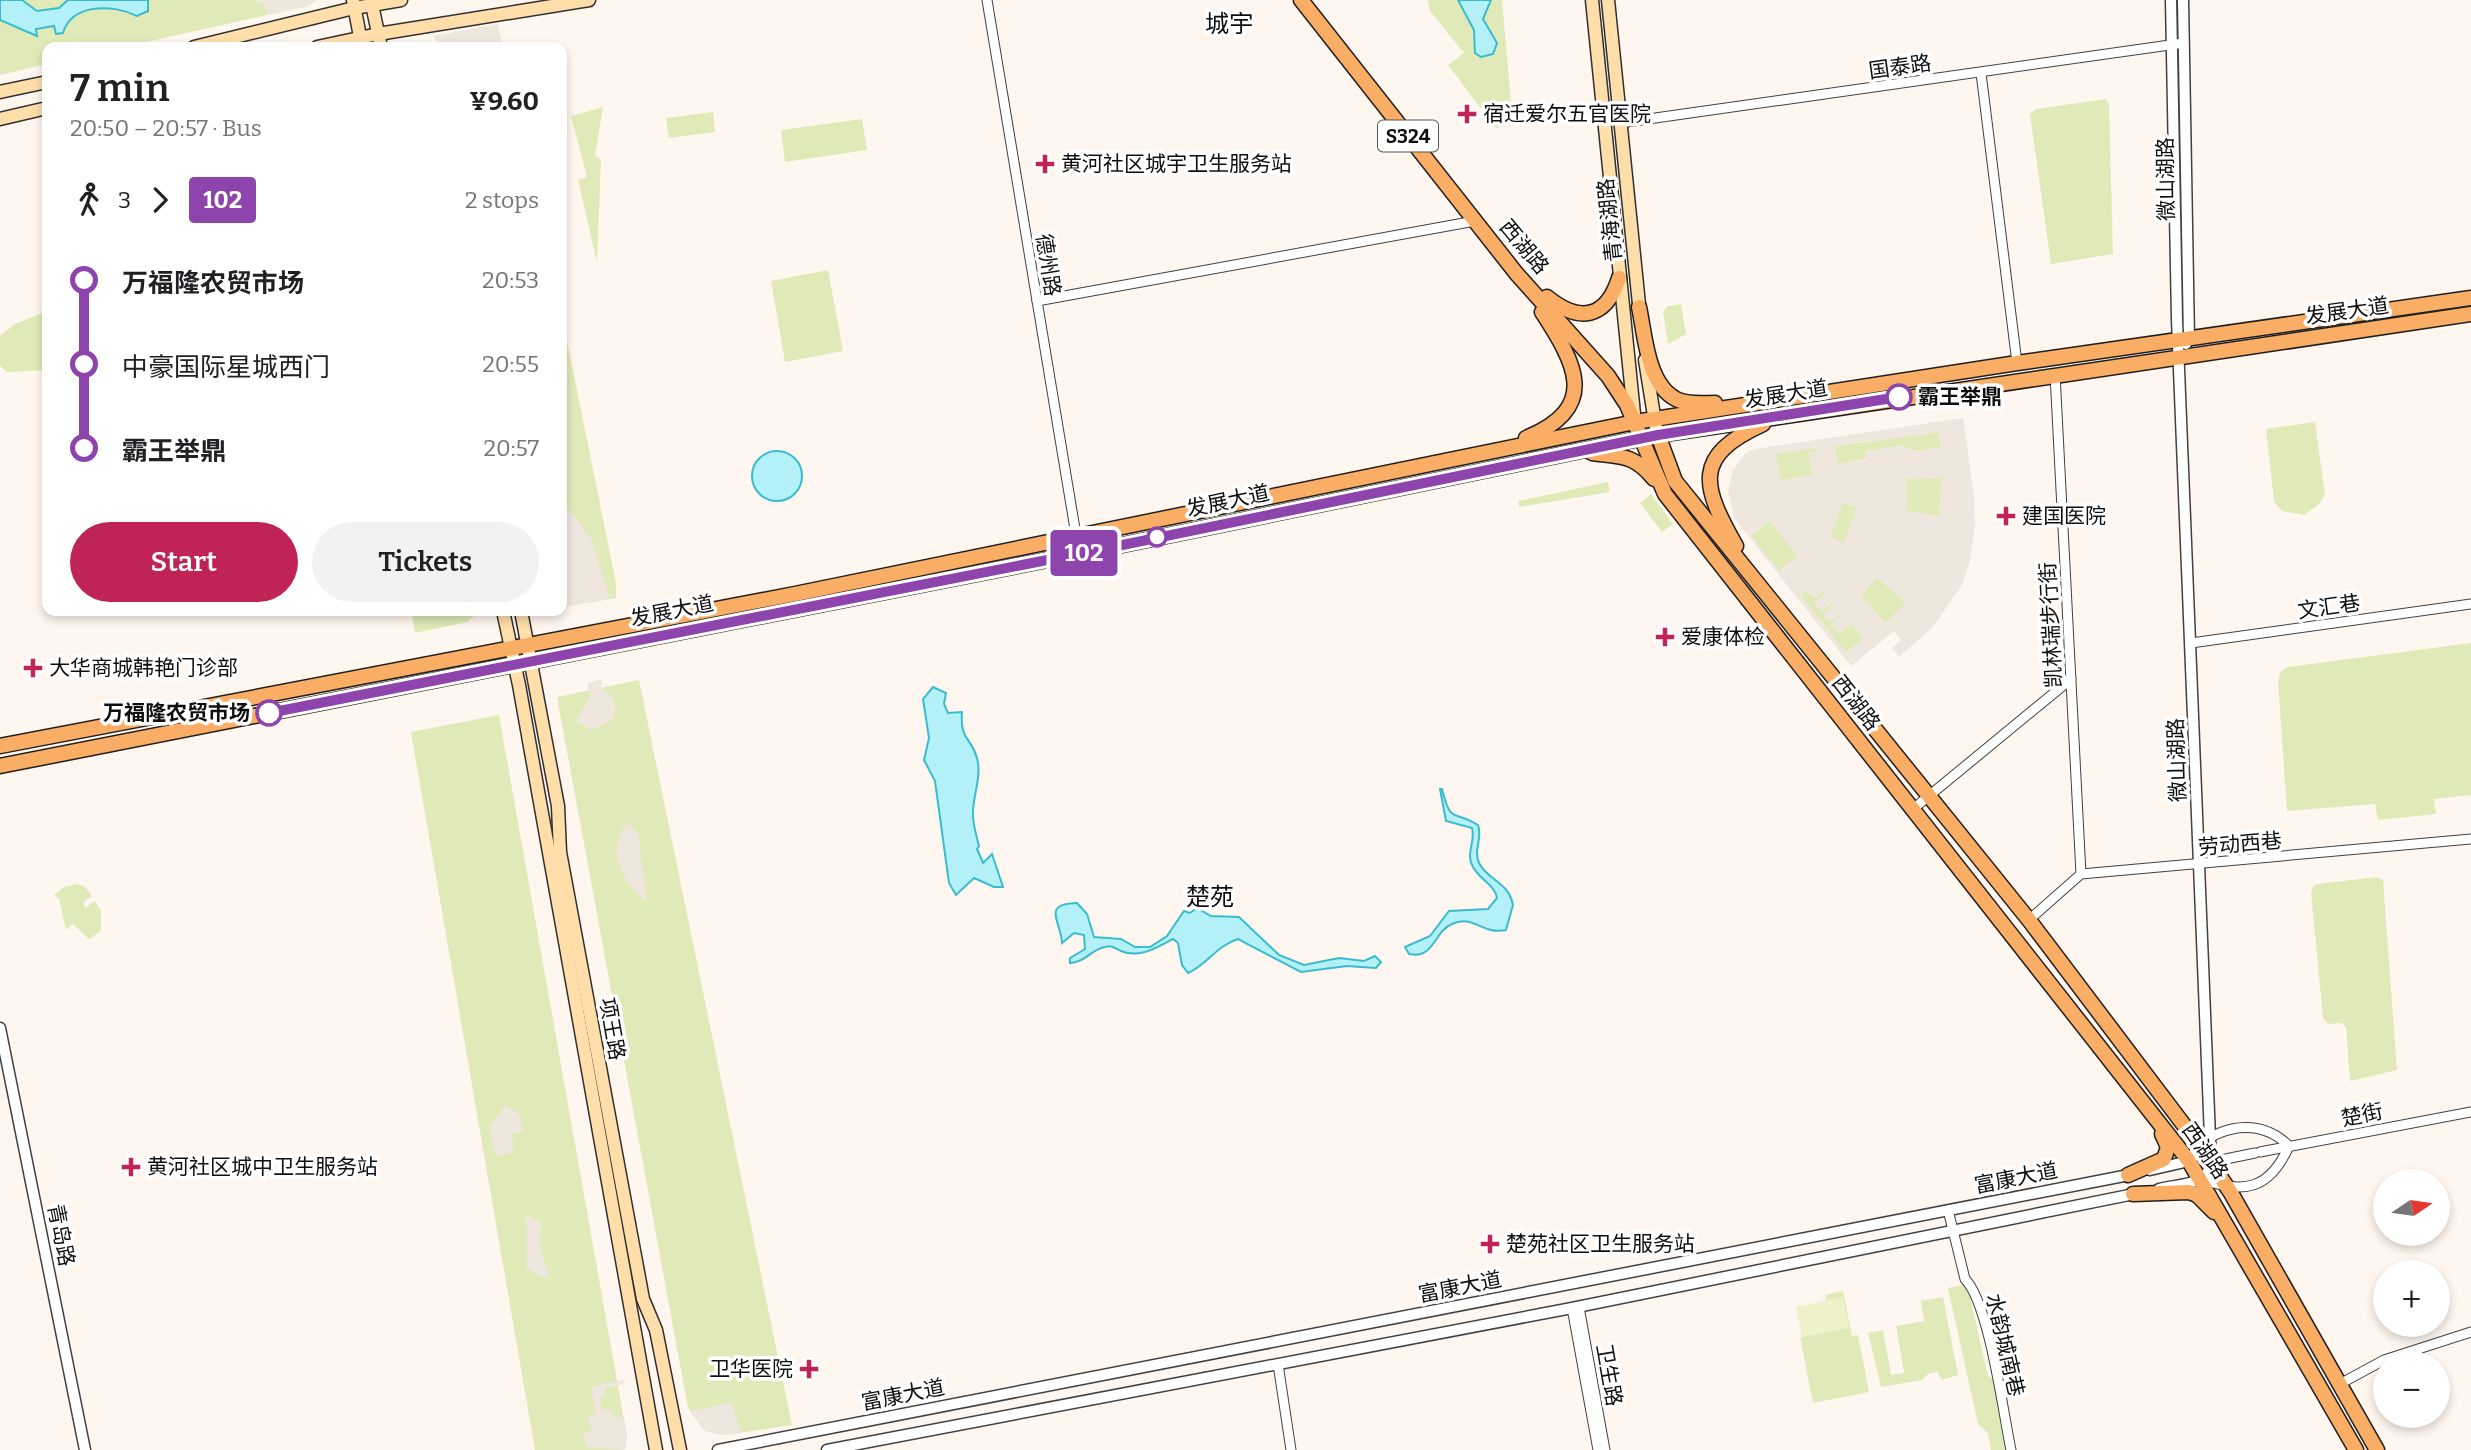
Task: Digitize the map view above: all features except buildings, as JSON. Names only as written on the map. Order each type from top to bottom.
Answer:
[{"type":"main road","points":[[212,42],[353,4],[401,0]]},
{"type":"main road","points":[[353,4],[361,42],[377,34],[589,0]]},
{"type":"main road","name":"西湖路","points":[[1301,0],[1516,273],[1608,376],[1635,422],[1665,494],[2189,1161],[2356,1450]]},
{"type":"main road","name":"青海湖路","points":[[1592,0],[1635,422]]},
{"type":"main road","name":"青海湖路","points":[[1608,0],[1639,307],[1658,435]]},
{"type":"main road","points":[[372,2],[379,42]]},
{"type":"main road","points":[[0,92],[42,83]]},
{"type":"main road","points":[[0,119],[42,109]]},
{"type":"main road","points":[[1516,273],[1563,310],[1577,314],[1592,312],[1607,304],[1619,278]]},
{"type":"main road","points":[[1470,453],[1514,442],[1545,429],[1567,408],[1574,391],[1576,375],[1571,360],[1516,273]]},
{"type":"main road","name":"发展大道","points":[[0,766],[515,664],[531,652],[1470,453],[1635,422],[1782,399],[2471,298]]},
{"type":"main road","points":[[1639,307],[1654,372],[1664,390],[1675,399],[1715,403],[1782,399]]},
{"type":"main road","name":"发展大道","points":[[0,746],[512,648],[531,652],[1582,452],[1658,435],[2471,314]]},
{"type":"main road","points":[[1757,582],[1717,510],[1710,473],[1714,458],[1723,446],[1740,434],[1783,415]]},
{"type":"main road","points":[[1635,422],[1658,435]]},
{"type":"main road","name":"西湖路","points":[[1658,435],[1675,481],[2205,1141],[2211,1162],[2376,1450]]},
{"type":"main road","points":[[1582,452],[1633,459],[1642,464],[1665,494]]},
{"type":"main road","name":"项王路","points":[[504,616],[656,1450]]},
{"type":"main road","name":"项王路","points":[[522,616],[558,806],[560,852],[640,1285],[645,1308],[656,1330],[680,1450]]},
{"type":"main road","points":[[2128,1175],[2160,1162],[2168,1153],[2166,1140],[2139,1097]]},
{"type":"main road","points":[[2133,1194],[2179,1191],[2197,1195],[2236,1239]]},
{"type":"street","name":"德州路","points":[[987,0],[1076,535]]},
{"type":"street","name":"微山湖路","points":[[2171,0],[2184,339]]},
{"type":"street","name":"微山湖路","points":[[2183,0],[2184,339],[2181,357],[2200,865],[2205,1141]]},
{"type":"street","name":"国泰路","points":[[1620,123],[2184,43]]},
{"type":"street","points":[[1981,73],[2017,363]]},
{"type":"street","points":[[1037,301],[1475,221]]},
{"type":"street","name":"凯林瑞步行街","points":[[2055,374],[2081,874]]},
{"type":"street","name":"文汇巷","points":[[2192,643],[2471,604]]},
{"type":"street","points":[[1913,809],[2071,679]]},
{"type":"street","name":"劳动西巷","points":[[2081,874],[2471,839]]},
{"type":"street","points":[[2029,919],[2081,874]]},
{"type":"street","name":"青岛路","points":[[0,1028],[85,1450]]},
{"type":"street","name":"楚街","points":[[2211,1162],[2471,1112]]},
{"type":"street","points":[[2189,1161],[2205,1141],[2262,1127],[2290,1146],[2278,1171],[2270,1177],[2228,1189],[2202,1180],[2208,1174],[2211,1162]]},
{"type":"street","name":"富康大道","points":[[718,1450],[2189,1161]]},
{"type":"street","name":"富康大道","points":[[827,1450],[1575,1308],[2202,1180]]},
{"type":"street","name":"水韵城南巷","points":[[1948,1210],[1965,1279],[1973,1287],[1982,1316],[2011,1450]]},
{"type":"street","name":"卫生路","points":[[1575,1308],[1598,1450]]},
{"type":"street","name":"卫生路","points":[[1575,1308],[1605,1450]]},
{"type":"street","points":[[2338,1385],[2384,1360],[2471,1332]]},
{"type":"street","points":[[1278,1364],[1291,1450]]},
{"type":"green space","points":[[0,0],[316,0],[308,6],[146,42],[42,42],[42,65],[0,75]]},
{"type":"green space","points":[[1428,0],[1502,0],[1513,125],[1496,128],[1448,65],[1464,53],[1430,11]]},
{"type":"green space","points":[[2106,99],[2109,104],[2113,254],[2051,264],[2030,114],[2036,109]]},
{"type":"green space","points":[[603,107],[595,156],[601,159],[597,263],[578,180],[587,177],[571,116]]},
{"type":"green space","points":[[713,112],[715,132],[669,138],[666,118]]},
{"type":"green space","points":[[862,119],[867,150],[785,162],[781,130]]},
{"type":"green space","points":[[828,270],[843,351],[785,362],[771,281]]},
{"type":"green space","points":[[1681,304],[1686,334],[1668,344],[1663,312],[1667,306]]},
{"type":"green space","points":[[42,313],[42,370],[7,372],[0,366],[0,336],[15,324]]},
{"type":"green space","points":[[567,341],[616,583],[616,598],[567,606]]},
{"type":"green space","points":[[2315,422],[2325,495],[2318,505],[2304,515],[2282,511],[2274,501],[2266,429]]},
{"type":"green space","points":[[1939,432],[1941,448],[1916,451],[1901,446],[1866,451],[1867,459],[1837,464],[1835,446]]},
{"type":"green space","points":[[1816,447],[1817,452],[1809,453],[1813,475],[1780,481],[1776,454]]},
{"type":"green space","points":[[1942,477],[1939,516],[1905,511],[1906,479]]},
{"type":"green space","points":[[1608,482],[1610,492],[1519,507],[1518,501]]},
{"type":"green space","points":[[1651,494],[1673,524],[1662,532],[1640,503]]},
{"type":"green space","points":[[1843,503],[1858,507],[1843,545],[1830,536]]},
{"type":"green space","points":[[1770,521],[1798,556],[1779,571],[1751,536]]},
{"type":"green space","points":[[1877,577],[1907,603],[1885,623],[1861,596]]},
{"type":"green space","points":[[1806,589],[1825,590],[1821,611],[1834,601],[1844,614],[1831,625],[1838,633],[1852,623],[1865,638],[1846,653],[1800,595]]},
{"type":"green space","points":[[412,616],[474,616],[467,622],[415,633]]},
{"type":"green space","points":[[2471,643],[2471,795],[2434,799],[2436,814],[2378,820],[2375,804],[2287,811],[2278,681],[2281,671],[2288,667]]},
{"type":"green space","points":[[639,680],[792,1425],[725,1435],[705,1431],[688,1408],[557,697]]},
{"type":"green space","points":[[499,715],[627,1437],[625,1450],[535,1450],[411,732]]},
{"type":"green space","points":[[2377,877],[2383,880],[2397,1070],[2350,1081],[2346,1027],[2341,1023],[2328,1024],[2323,1018],[2311,892],[2314,885],[2318,884]]},
{"type":"green space","points":[[77,884],[84,886],[92,896],[84,902],[85,908],[95,901],[101,911],[101,931],[89,939],[73,924],[66,930],[59,899],[54,895],[64,887]]},
{"type":"green space","points":[[1967,1284],[1988,1376],[1993,1380],[2007,1450],[1991,1450],[1988,1433],[1978,1424],[1948,1288]]},
{"type":"green space","points":[[1843,1291],[1852,1336],[1858,1335],[1869,1392],[1813,1403],[1800,1337],[1848,1328],[1843,1298],[1826,1301],[1825,1295]]},
{"type":"green space","points":[[1843,1297],[1849,1328],[1802,1337],[1796,1307]]},
{"type":"green space","points":[[1943,1297],[1958,1375],[1942,1380],[1937,1372],[1928,1374],[1922,1380],[1881,1387],[1868,1333],[1883,1330],[1891,1375],[1904,1373],[1896,1326],[1924,1321],[1921,1301]]},
{"type":"shaded area","points":[[256,0],[316,0],[308,6],[267,15],[264,2],[257,3]]},
{"type":"shaded area","points":[[498,24],[502,42],[437,42],[433,36]]},
{"type":"shaded area","points":[[1963,418],[1974,496],[1975,524],[1970,560],[1962,585],[1932,628],[1899,657],[1892,648],[1901,640],[1894,631],[1851,666],[1734,518],[1728,490],[1733,470],[1745,454],[1755,449]],"holes":[[[1939,432],[1941,448],[1916,451],[1901,446],[1866,451],[1867,460],[1837,463],[1835,446]],[[1816,448],[1816,452],[1809,453],[1812,475],[1780,480],[1776,454]],[[1942,477],[1939,516],[1906,511],[1906,479]],[[1843,503],[1858,507],[1843,544],[1830,535]],[[1770,521],[1797,556],[1779,571],[1751,536]],[[1877,578],[1906,603],[1885,623],[1861,596]],[[1806,590],[1814,598],[1825,590],[1827,592],[1814,602],[1821,611],[1833,601],[1835,603],[1823,613],[1829,622],[1844,614],[1831,625],[1838,634],[1852,624],[1864,639],[1846,652],[1800,595]]]},
{"type":"shaded area","points":[[567,507],[591,538],[610,599],[567,606]]},
{"type":"shaded area","points":[[602,679],[601,688],[614,699],[616,710],[611,721],[591,730],[576,720],[590,697],[587,683]]},
{"type":"shaded area","points":[[626,822],[638,833],[647,902],[627,882],[617,858],[617,842]]},
{"type":"shaded area","points":[[506,1105],[520,1115],[523,1132],[512,1134],[514,1152],[496,1156],[489,1126]]},
{"type":"shaded area","points":[[526,1215],[541,1222],[540,1245],[549,1279],[527,1269]]},
{"type":"shaded area","points":[[624,1380],[625,1384],[605,1388],[606,1395],[600,1397],[602,1411],[611,1410],[613,1418],[624,1417],[627,1437],[625,1450],[586,1447],[583,1432],[591,1431],[588,1416],[596,1414],[591,1386]]},
{"type":"shaded area","points":[[732,1403],[742,1433],[725,1435],[705,1431],[690,1411]]},
{"type":"water","points":[[0,0],[22,0],[37,11],[59,8],[68,0],[148,0],[148,11],[137,16],[117,9],[84,11],[68,23],[63,33],[56,34],[54,26],[36,29],[37,36],[0,20]]},
{"type":"water","points":[[1458,0],[1491,0],[1483,19],[1497,43],[1493,54],[1481,57],[1475,53],[1474,30]]},
{"type":"water","points":[[777,451],[795,458],[802,476],[795,494],[777,501],[759,494],[752,476],[759,458]]},
{"type":"water","points":[[933,687],[946,693],[944,704],[948,713],[962,712],[964,734],[975,751],[978,764],[973,808],[979,846],[977,849],[983,863],[992,854],[1003,887],[994,887],[974,878],[956,895],[949,883],[935,781],[924,760],[929,738],[923,699]]},
{"type":"water","points":[[1440,789],[1454,815],[1478,825],[1479,863],[1487,874],[1503,886],[1513,905],[1506,930],[1490,930],[1466,921],[1460,922],[1441,932],[1424,953],[1409,954],[1405,947],[1430,936],[1449,911],[1488,909],[1497,898],[1496,893],[1471,862],[1472,828],[1446,821]]},
{"type":"water","points":[[1077,903],[1087,914],[1094,937],[1121,939],[1135,947],[1150,947],[1167,936],[1184,911],[1190,913],[1197,908],[1211,916],[1239,917],[1279,955],[1304,965],[1339,958],[1364,961],[1375,956],[1381,962],[1376,968],[1347,966],[1301,972],[1238,939],[1188,973],[1182,965],[1178,943],[1173,939],[1135,954],[1105,947],[1080,961],[1070,963],[1070,958],[1085,949],[1084,935],[1074,933],[1062,943],[1056,910],[1066,904]]},
{"type":"bus line","name":"102","points":[[269,713],[1098,550],[1658,435],[1899,397]]},
{"type":"place","name":"宿迁爱尔五官医院","points":[[1467,114]]},
{"type":"place","name":"黄河社区城宇卫生服务站","points":[[1045,164]]},
{"type":"place","name":"霸王举鼎","points":[[1899,397]]},
{"type":"place","name":"建国医院","points":[[2006,516]]},
{"type":"place","name":"爱康体检","points":[[1665,637]]},
{"type":"place","name":"大华商城韩艳门诊部","points":[[33,668]]},
{"type":"place","name":"万福隆农贸市场","points":[[269,713]]},
{"type":"place","name":"黄河社区城中卫生服务站","points":[[131,1167]]},
{"type":"place","name":"楚苑社区卫生服务站","points":[[1490,1244]]},
{"type":"place","name":"卫华医院","points":[[809,1369]]},
{"type":"district","name":"城宇","points":[[1229,24]]},
{"type":"district","name":"楚苑","points":[[1210,897]]}]
